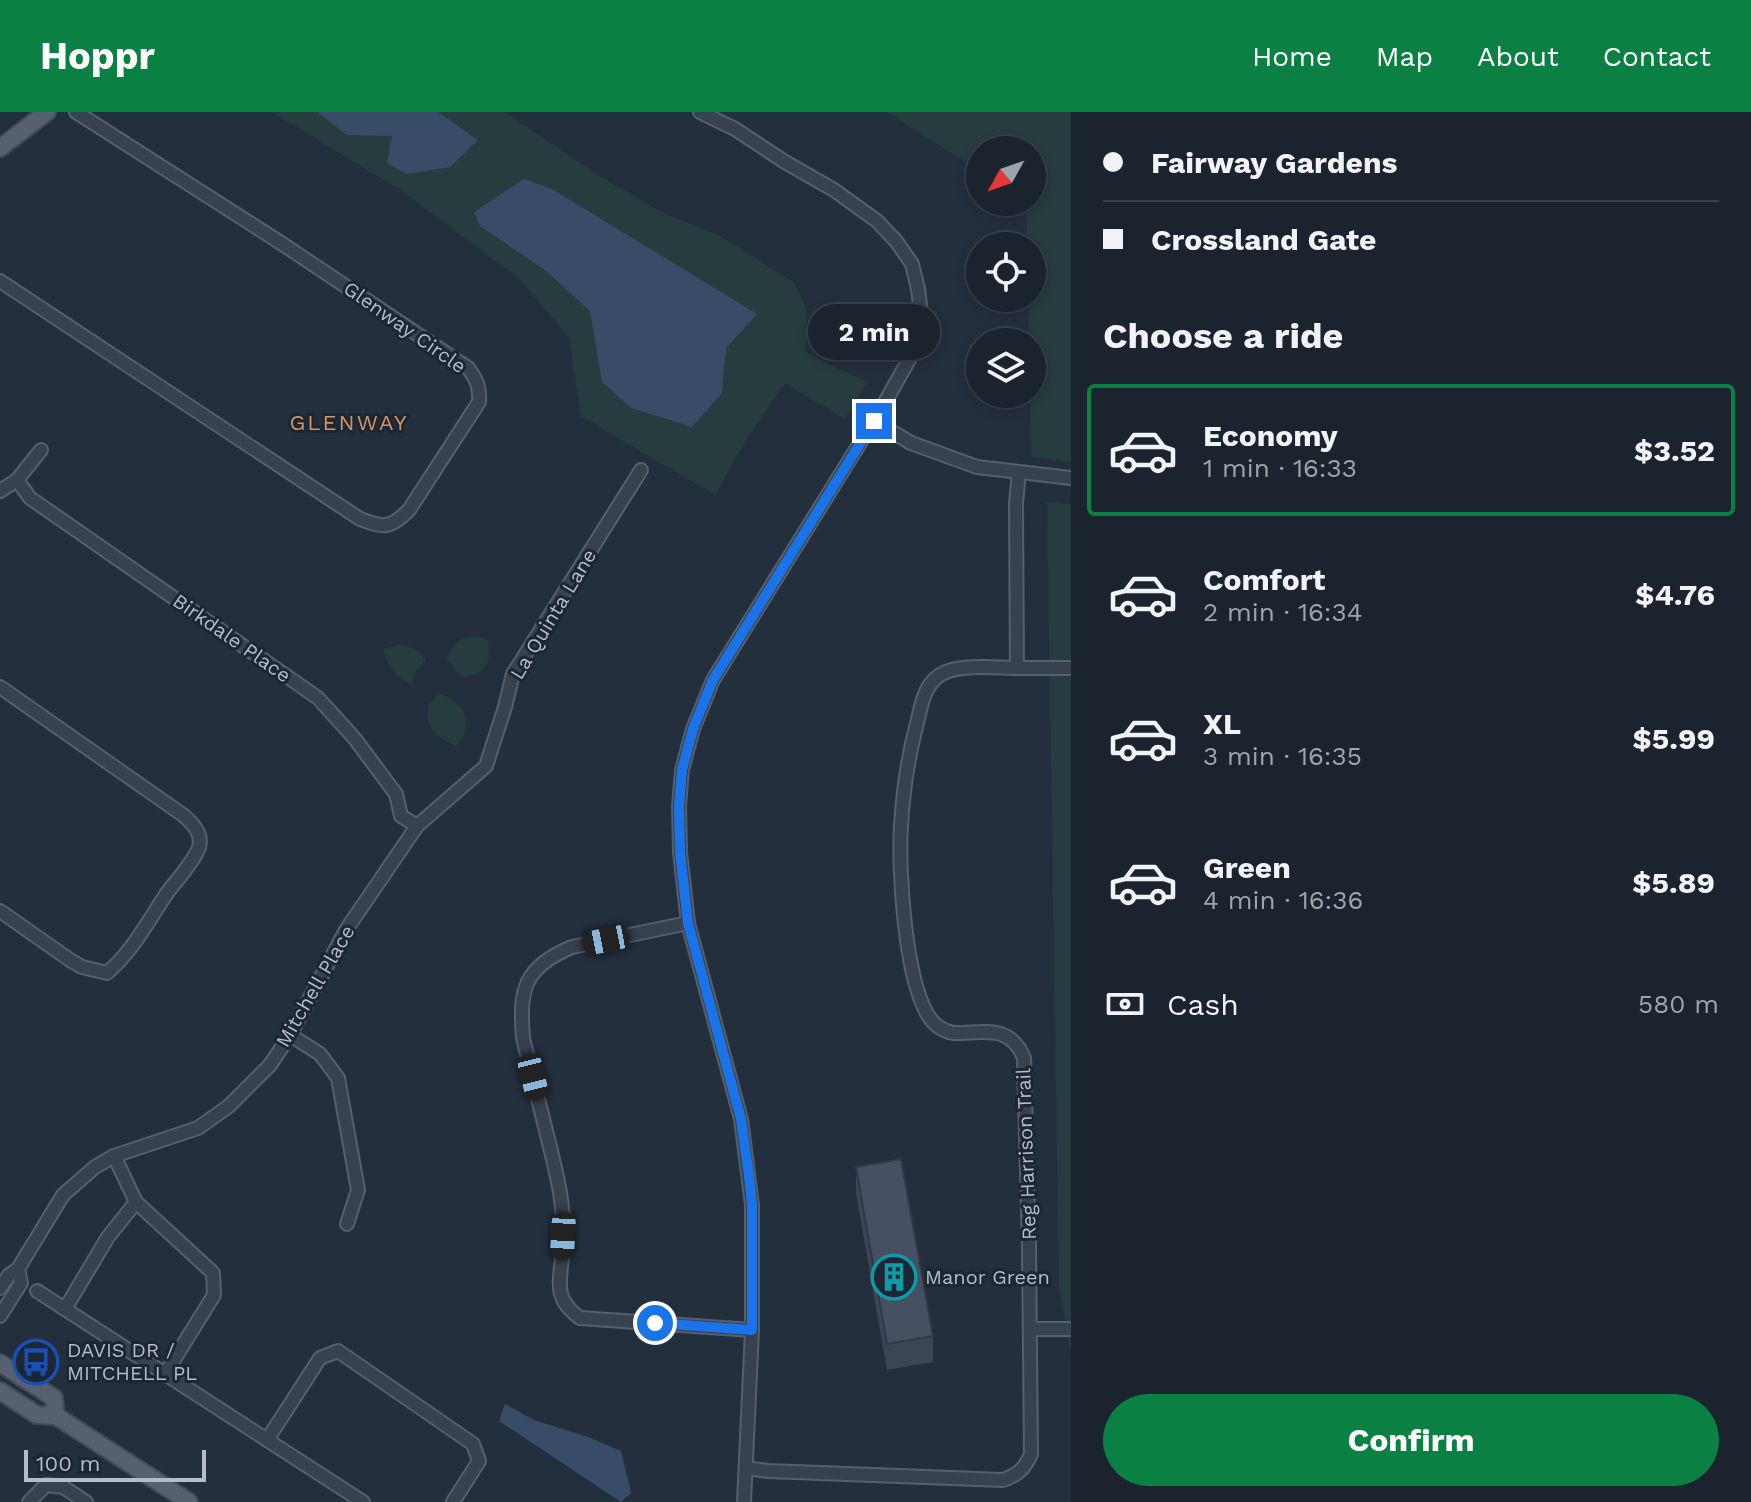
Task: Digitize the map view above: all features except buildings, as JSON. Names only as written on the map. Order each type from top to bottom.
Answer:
[{"type":"main road","points":[[0,148],[47,112]]},
{"type":"main road","points":[[0,1363],[54,1398],[56,1416]]},
{"type":"main road","points":[[0,1391],[37,1415],[56,1416],[189,1502]]},
{"type":"street","name":"Glenway Circle","points":[[0,281],[360,519],[380,527],[397,522],[409,510],[479,402],[480,389],[468,368],[76,112]]},
{"type":"street","points":[[700,112],[735,129],[834,190],[877,221],[912,264],[922,321],[916,347],[874,421],[713,680],[693,729],[682,770],[680,852],[688,923],[741,1119],[752,1205],[752,1330],[744,1502]]},
{"type":"street","points":[[874,421],[911,443],[977,467],[1071,478]]},
{"type":"street","points":[[0,491],[17,480],[41,450]]},
{"type":"street","name":"La Quinta Lane","points":[[486,766],[513,674],[641,470]]},
{"type":"street","points":[[1017,668],[1016,503],[1019,472]]},
{"type":"street","name":"Birkdale Place","points":[[17,480],[30,498],[318,698],[355,739],[396,794],[401,816],[417,826]]},
{"type":"street","name":"Reg Harrison Trail","points":[[746,1468],[1003,1480],[1027,1465],[1031,1454],[1031,1329],[1024,1058],[1015,1041],[1007,1036],[999,1033],[947,1032],[927,1013],[917,985],[906,934],[901,893],[900,827],[907,772],[922,703],[935,678],[951,669],[1071,668]]},
{"type":"street","points":[[0,687],[183,815],[199,835],[199,846],[188,865],[140,936],[107,973],[82,967],[0,911]]},
{"type":"street","name":"Mitchell Place","points":[[0,1288],[9,1275],[18,1269],[63,1195],[95,1167],[114,1156],[198,1128],[229,1106],[270,1065],[290,1035],[346,930],[417,826],[486,766]]},
{"type":"street","points":[[688,923],[572,947],[554,954],[540,963],[524,990],[521,1009],[523,1038],[563,1207],[559,1277],[563,1302],[580,1318],[752,1330]]},
{"type":"street","points":[[290,1035],[320,1054],[338,1078],[358,1190],[347,1224]]},
{"type":"street","points":[[114,1156],[136,1202],[213,1273],[214,1295],[165,1374]]},
{"type":"street","points":[[65,1309],[108,1237],[136,1202]]},
{"type":"street","name":"Mitchell Place","points":[[0,1316],[21,1283],[18,1269]]},
{"type":"street","points":[[37,1291],[363,1502]]},
{"type":"street","points":[[1031,1329],[1071,1329]]},
{"type":"street","points":[[267,1440],[320,1358],[338,1351],[473,1444],[479,1461],[453,1502]]},
{"type":"street","points":[[29,1502],[46,1485],[63,1487],[86,1502]]},
{"type":"green space","points":[[272,112],[505,112],[599,176],[665,214],[720,236],[795,283],[805,306],[808,331],[805,347],[808,354],[867,382],[845,419],[785,383],[749,435],[715,495],[581,416],[569,338],[521,280],[402,191]]},
{"type":"green space","points":[[887,112],[1071,112],[1071,462],[1031,457],[1030,408],[1046,408],[1046,328],[1029,328],[1028,312],[1046,312],[1046,232],[1027,232],[1026,216],[1046,216],[1046,136],[966,136],[966,162]]},
{"type":"green space","points":[[1047,502],[1071,504],[1071,1355],[1059,1287]]},
{"type":"green space","points":[[466,637],[487,639],[489,654],[481,671],[461,677],[446,657],[455,644]]},
{"type":"green space","points":[[397,645],[413,649],[426,660],[416,672],[413,686],[394,671],[385,656],[383,649]]},
{"type":"green space","points":[[438,694],[455,701],[463,710],[465,731],[456,746],[440,737],[430,725],[428,710]]},
{"type":"water","points":[[317,112],[438,112],[478,140],[450,167],[407,174],[387,163],[392,136],[347,135]]},
{"type":"water","points":[[524,179],[552,189],[757,314],[726,348],[722,393],[692,427],[631,408],[602,382],[590,311],[545,270],[480,226],[474,212]]},
{"type":"water","points":[[505,1404],[534,1420],[621,1451],[631,1493],[621,1502],[499,1421]]},
{"type":"place","name":"Manor Green","points":[[894,1277]]},
{"type":"place","name":"DAVIS DR / MITCHELL PL","points":[[36,1362]]},
{"type":"district","name":"GLENWAY","points":[[349,422]]},
{"type":"route","points":[[655,1323],[752,1330],[752,1205],[749,1176],[741,1119],[688,923],[680,852],[682,770],[693,729],[713,680],[874,421]]}]
